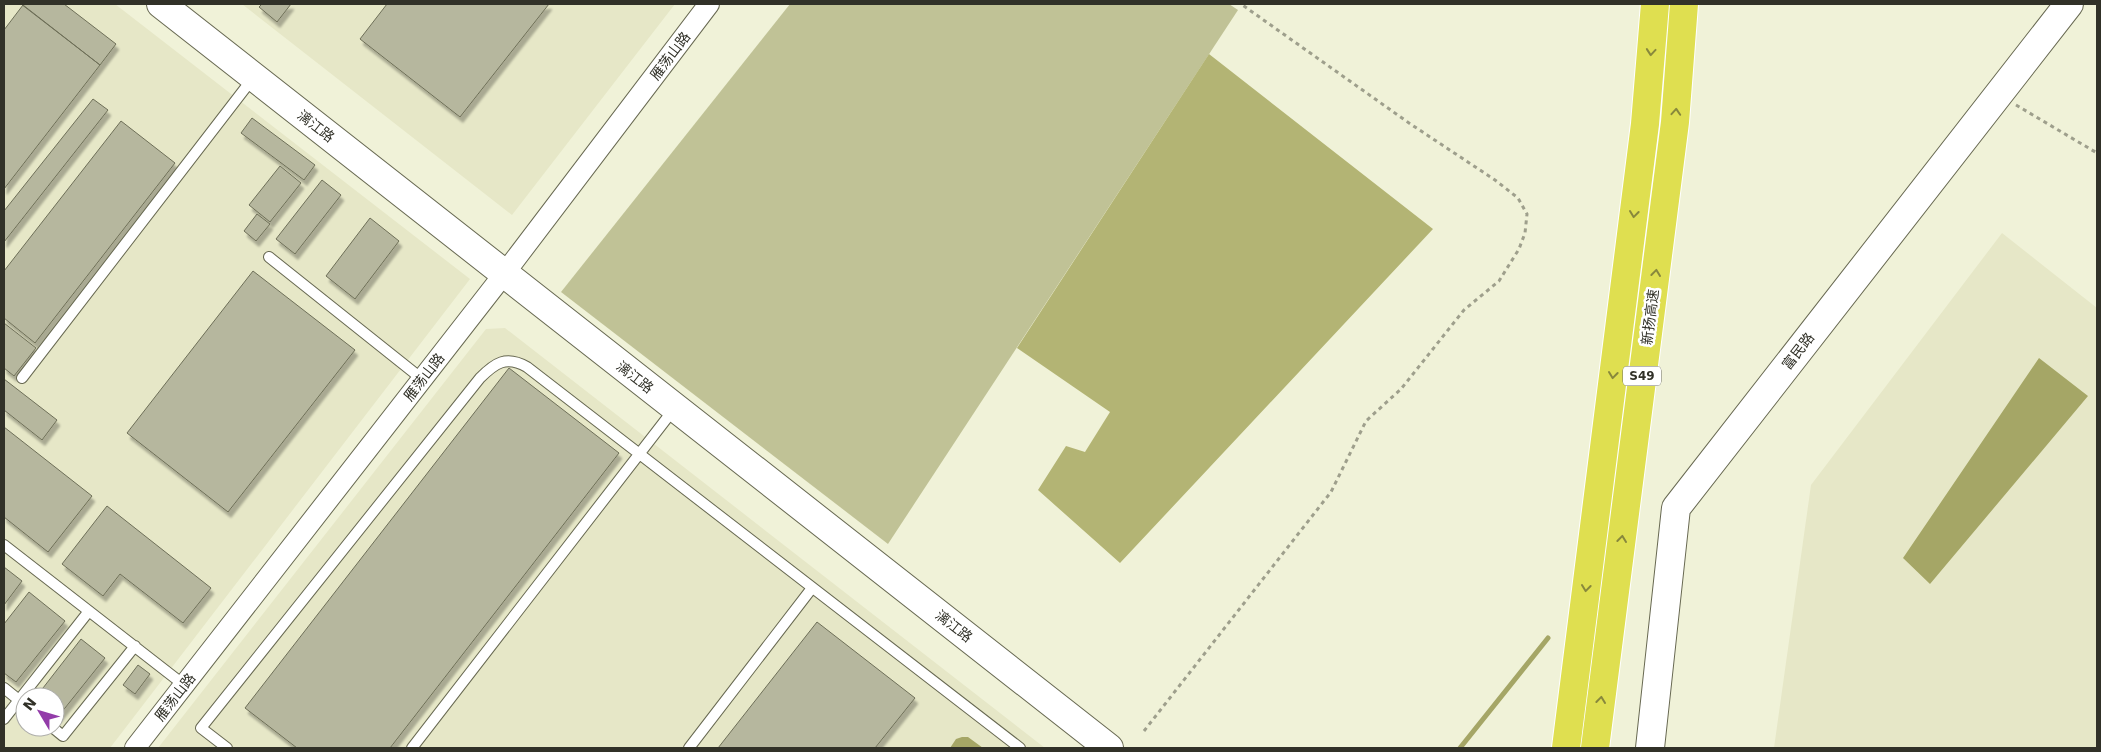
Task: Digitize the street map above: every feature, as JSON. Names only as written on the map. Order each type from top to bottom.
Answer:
[{"type":"highway","name":"S49","points":[[1566,748],[1645,124],[1655,4]]},
{"type":"highway","name":"新扬高速","points":[[1595,748],[1675,122],[1684,4]]},
{"type":"street","name":"漓江路","points":[[161,4],[1109,748]]},
{"type":"street","name":"雁荡山路","points":[[135,748],[504,274],[709,4]]},
{"type":"street","name":"富民路","points":[[1650,748],[1676,508],[2069,4]]},
{"type":"lane","points":[[22,378],[254,77]]},
{"type":"lane","points":[[269,257],[422,379]]},
{"type":"lane","points":[[227,748],[201,728],[480,378],[498,362],[508,360],[527,367],[1020,748]]},
{"type":"lane","points":[[412,748],[675,408]]},
{"type":"lane","points":[[4,545],[184,685]]},
{"type":"lane","points":[[689,748],[812,588]]},
{"type":"lane","points":[[34,687],[89,611]]},
{"type":"lane","points":[[65,734],[135,646]]},
{"type":"lane","points":[[4,688],[15,697]]},
{"type":"lane","points":[[4,719],[15,709]]},
{"type":"path","points":[[1144,731],[1331,492],[1366,421],[1401,389],[1464,310],[1499,281],[1519,249],[1525,233],[1527,214],[1518,198],[1495,180],[1410,123],[1241,4]]},
{"type":"path","points":[[1998,95],[2097,153]]},
{"type":"shaded area","points":[[4,4],[115,4],[470,279],[110,748],[4,748]]},
{"type":"shaded area","points":[[242,4],[675,4],[512,215]]},
{"type":"shaded area","points":[[790,4],[1229,4],[1238,10],[888,544],[561,292]]},
{"type":"shaded area","points":[[1209,54],[1433,229],[1120,563],[1038,490],[1066,446],[1085,452],[1110,412],[1017,348]]},
{"type":"shaded area","points":[[2002,233],[2097,308],[2097,748],[1774,748],[1811,485]]},
{"type":"shaded area","points":[[505,328],[1045,748],[158,748],[486,329]]},
{"type":"shaded area","points":[[2039,358],[2088,396],[1930,584],[1903,558]]},
{"type":"shaded area","points":[[968,737],[983,748],[950,748],[956,739]]},
{"type":"building","points":[[21,4],[64,4],[116,44],[100,65]]},
{"type":"building","points":[[262,4],[291,4],[277,22],[259,7]]},
{"type":"building","points":[[387,4],[549,4],[460,117],[360,39]]},
{"type":"building","points":[[23,5],[100,65],[4,189],[4,30]]},
{"type":"building","points":[[93,99],[108,110],[4,242],[4,211]]},
{"type":"building","points":[[252,118],[315,165],[304,180],[241,133]]},
{"type":"building","points":[[121,121],[175,163],[35,343],[4,318],[4,271]]},
{"type":"building","points":[[280,166],[301,183],[270,222],[249,205]]},
{"type":"building","points":[[322,180],[341,195],[295,254],[276,239]]},
{"type":"building","points":[[257,214],[270,224],[256,241],[244,231]]},
{"type":"building","points":[[370,218],[399,241],[355,299],[326,276]]},
{"type":"building","points":[[253,271],[355,350],[228,512],[127,433]]},
{"type":"building","points":[[4,323],[36,348],[14,376],[4,368]]},
{"type":"building","points":[[509,368],[619,453],[390,748],[297,748],[245,708]]},
{"type":"building","points":[[4,379],[57,420],[42,440],[4,410]]},
{"type":"building","points":[[4,427],[92,496],[48,552],[4,517]]},
{"type":"building","points":[[107,506],[211,588],[183,623],[120,574],[103,596],[62,564]]},
{"type":"building","points":[[4,567],[22,581],[4,605]]},
{"type":"building","points":[[29,592],[65,621],[16,682],[4,673],[4,624]]},
{"type":"building","points":[[817,622],[915,698],[875,748],[718,748]]},
{"type":"building","points":[[81,639],[105,658],[65,708],[65,687],[44,687]]},
{"type":"building","points":[[138,665],[150,674],[135,694],[123,685]]},
{"type":"waterway","points":[[1460,748],[1548,638]]}]
